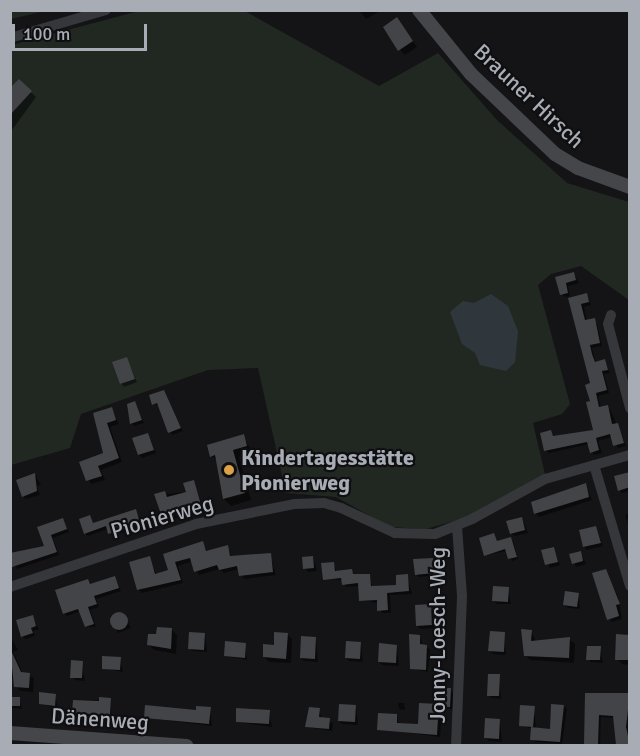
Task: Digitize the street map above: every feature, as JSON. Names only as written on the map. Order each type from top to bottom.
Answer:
[{"type":"street","points":[[10,38],[106,10]]},
{"type":"street","name":"Brauner Hirsch","points":[[419,10],[471,74],[555,154],[578,168],[630,187]]},
{"type":"street","points":[[611,315],[608,324],[630,408]]},
{"type":"street","name":"Pionierweg","points":[[10,587],[196,524],[294,504],[324,503],[341,508],[395,533],[435,534],[457,526],[545,479],[630,455]]},
{"type":"street","points":[[594,465],[630,586]]},
{"type":"street","name":"Jonny-Loesch-Weg","points":[[456,746],[462,596],[457,526]]},
{"type":"street","name":"Dänenweg","points":[[10,733],[187,746]]},
{"type":"shaded area","points":[[11,10],[45,10],[45,11],[11,19]]},
{"type":"shaded area","points":[[243,10],[379,86],[438,53],[497,120],[567,183],[629,202],[629,300],[581,266],[551,274],[538,285],[570,404],[562,414],[533,423],[545,474],[468,517],[426,529],[390,527],[336,497],[286,493],[258,368],[208,370],[81,414],[70,448],[11,465],[11,45],[139,11]]},
{"type":"shaded area","points":[[491,294],[508,306],[518,331],[515,362],[506,371],[480,365],[475,353],[462,344],[450,312],[463,301],[474,303]]},
{"type":"building","points":[[397,17],[413,41],[398,51],[383,27]]},
{"type":"building","points":[[19,79],[32,91],[10,115],[10,88]]},
{"type":"building","points":[[574,272],[576,280],[566,283],[568,293],[560,295],[555,277]]},
{"type":"building","points":[[587,293],[589,302],[581,304],[585,320],[595,318],[600,343],[590,345],[592,354],[595,362],[605,359],[608,370],[602,371],[607,390],[596,393],[599,407],[608,405],[612,424],[618,423],[624,443],[613,446],[610,434],[596,438],[599,450],[590,453],[587,442],[544,451],[540,433],[551,430],[553,436],[593,430],[586,402],[590,401],[585,385],[590,383],[568,298]]},
{"type":"building","points":[[127,357],[135,379],[120,384],[112,362]]},
{"type":"building","points":[[164,390],[181,428],[168,433],[157,403],[152,405],[149,395]]},
{"type":"building","points":[[135,401],[142,420],[130,424],[127,404]]},
{"type":"building","points":[[112,407],[116,420],[107,423],[119,458],[98,466],[102,476],[86,481],[79,462],[103,453],[93,413]]},
{"type":"building","points":[[148,433],[154,450],[138,455],[132,438]]},
{"type":"building","name":"Kindertagesstätte Pionierweg","points":[[244,434],[247,446],[233,450],[245,493],[223,499],[215,455],[210,457],[207,445]]},
{"type":"building","points":[[630,472],[630,487],[618,491],[614,476]]},
{"type":"building","points":[[35,473],[37,491],[22,497],[16,480]]},
{"type":"building","points":[[194,480],[201,505],[162,517],[154,494],[165,491],[167,497],[186,492],[183,483]]},
{"type":"building","points":[[586,483],[589,497],[534,514],[531,502]]},
{"type":"building","points":[[136,509],[140,523],[108,534],[106,526],[84,534],[79,519],[90,515],[93,523]]},
{"type":"building","points":[[522,517],[525,530],[510,534],[506,521]]},
{"type":"building","points":[[63,518],[67,529],[51,535],[57,552],[12,567],[10,553],[44,546],[37,527]]},
{"type":"building","points":[[596,526],[601,543],[583,547],[579,530]]},
{"type":"building","points":[[494,533],[497,541],[511,537],[517,557],[508,559],[505,549],[484,556],[479,538]]},
{"type":"building","points":[[203,541],[206,551],[228,545],[230,556],[271,553],[273,572],[239,576],[237,566],[219,570],[217,565],[194,572],[190,558],[175,562],[181,580],[137,590],[129,562],[150,556],[155,574],[168,570],[163,554]]},
{"type":"building","points":[[554,547],[558,562],[545,565],[541,550]]},
{"type":"building","points":[[581,551],[583,561],[572,564],[569,554]]},
{"type":"building","points":[[313,556],[314,568],[303,569],[302,557]]},
{"type":"building","points":[[433,558],[434,573],[415,575],[413,559]]},
{"type":"building","points":[[334,562],[335,571],[352,569],[353,574],[370,574],[371,586],[396,585],[396,575],[408,574],[409,591],[387,593],[388,610],[377,611],[377,600],[359,601],[358,583],[342,585],[341,578],[323,580],[321,563]]},
{"type":"building","points":[[606,569],[620,604],[616,605],[619,616],[607,620],[592,573]]},
{"type":"building","points":[[115,576],[119,588],[94,596],[97,604],[88,607],[94,624],[85,627],[78,609],[63,614],[55,590],[88,579],[90,584]]},
{"type":"building","points":[[493,586],[509,587],[508,602],[492,601]]},
{"type":"building","points":[[565,591],[579,593],[577,607],[563,605]]},
{"type":"building","points":[[431,604],[432,625],[416,626],[415,605]]},
{"type":"building","points":[[119,612],[125,615],[128,621],[125,627],[119,630],[113,627],[110,621],[113,615]]},
{"type":"building","points":[[33,615],[36,626],[31,628],[33,633],[21,637],[16,620]]},
{"type":"building","points":[[157,627],[172,628],[171,649],[147,645],[148,634],[156,634]]},
{"type":"building","points":[[521,629],[532,630],[531,641],[570,637],[569,658],[524,656]]},
{"type":"building","points":[[490,631],[505,632],[504,652],[488,651]]},
{"type":"building","points":[[189,632],[205,633],[204,650],[188,649]]},
{"type":"building","points":[[274,632],[288,633],[286,659],[263,657],[263,644],[274,645]]},
{"type":"building","points":[[409,634],[420,635],[420,644],[427,645],[426,670],[410,669]]},
{"type":"building","points":[[616,634],[629,635],[630,660],[615,660]]},
{"type":"building","points":[[301,636],[316,637],[315,659],[300,658]]},
{"type":"building","points":[[225,641],[246,643],[245,658],[224,656]]},
{"type":"building","points":[[346,641],[361,642],[360,659],[345,658]]},
{"type":"building","points":[[379,643],[397,645],[396,663],[378,662]]},
{"type":"building","points":[[587,646],[601,646],[600,660],[586,660]]},
{"type":"building","points":[[10,648],[21,672],[30,673],[29,688],[14,687]]},
{"type":"building","points":[[102,656],[121,657],[120,670],[102,669]]},
{"type":"building","points":[[71,660],[83,661],[82,678],[70,678]]},
{"type":"building","points":[[488,674],[500,674],[499,696],[487,696]]},
{"type":"building","points":[[443,688],[451,688],[450,707],[442,707]]},
{"type":"building","points":[[39,692],[56,694],[55,706],[39,704]]},
{"type":"building","points":[[585,693],[630,693],[626,727],[630,745],[616,745],[613,716],[599,715],[598,745],[584,744]]},
{"type":"building","points":[[10,697],[20,697],[20,706],[10,706]]},
{"type":"building","points":[[99,697],[111,698],[110,715],[72,713],[73,700],[99,701]]},
{"type":"building","points":[[419,703],[439,704],[437,735],[377,730],[378,713],[397,714],[397,723],[418,724]]},
{"type":"building","points":[[339,704],[356,705],[355,722],[338,721]]},
{"type":"building","points":[[551,704],[564,705],[560,742],[530,740],[531,727],[550,729]]},
{"type":"building","points":[[145,705],[196,710],[196,706],[211,707],[209,724],[144,718]]},
{"type":"building","points":[[520,705],[535,706],[533,727],[519,726]]},
{"type":"building","points":[[309,707],[320,708],[319,717],[330,718],[329,729],[305,727]]},
{"type":"building","points":[[236,708],[270,710],[269,724],[236,722]]},
{"type":"building","points":[[485,718],[500,719],[499,739],[484,738]]},
{"type":"place","name":"Kindertagesstätte Pionierweg","points":[[229,470]]}]
